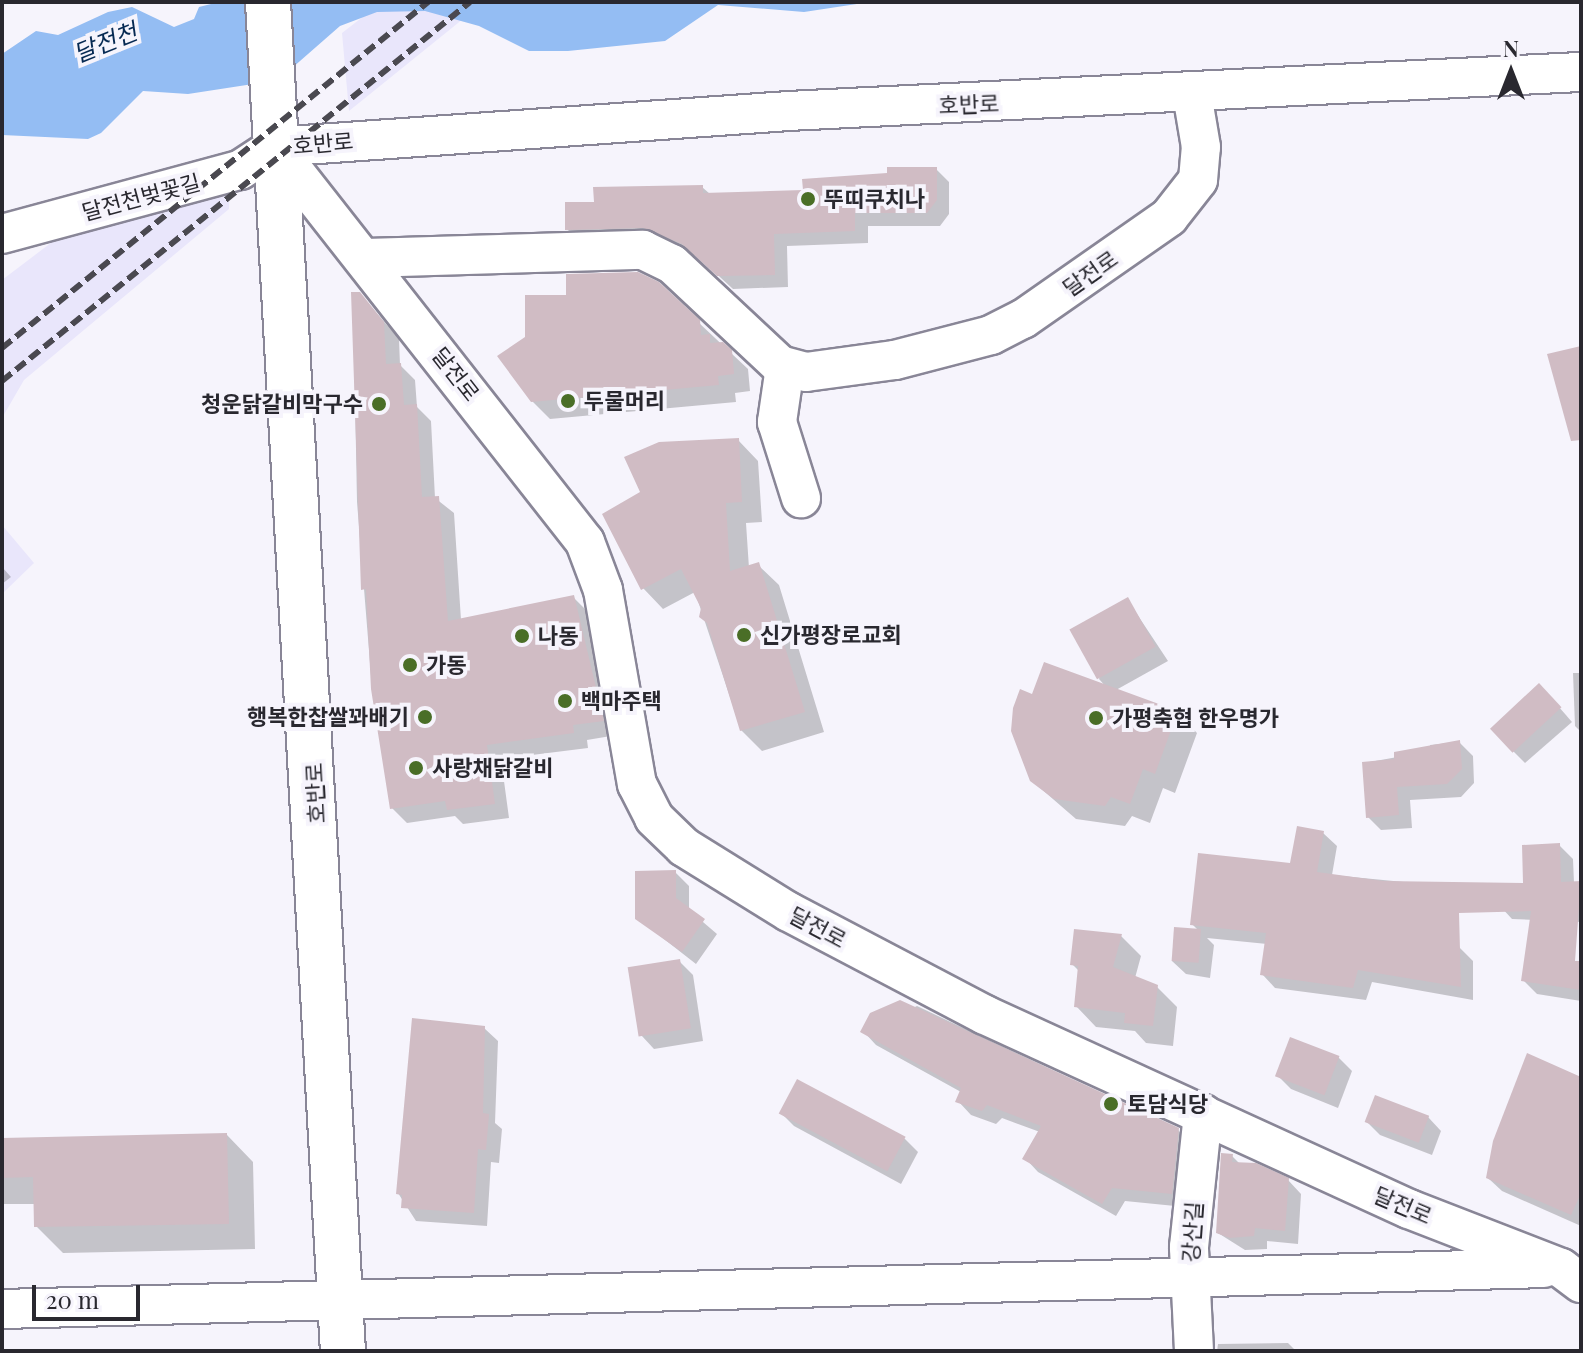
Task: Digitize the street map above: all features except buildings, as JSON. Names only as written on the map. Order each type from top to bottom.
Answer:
[{"type":"main road","points":[[268,2],[275,147]]},
{"type":"main road","name":"호반로","points":[[275,147],[315,787],[343,1351]]},
{"type":"street","name":"호반로","points":[[275,147],[788,111],[1192,94],[1581,72]]},
{"type":"street","name":"달전로","points":[[785,367],[818,371],[895,360],[991,335],[1023,319],[1189,199],[1201,159],[1192,94]]},
{"type":"street","name":"달전천벚꽃길","points":[[2,234],[240,170],[275,147]]},
{"type":"street","name":"달전로","points":[[275,147],[366,258],[585,542],[603,590],[633,769],[646,803],[665,831],[789,912],[985,1015],[1409,1209],[1574,1273]]},
{"type":"street","points":[[366,258],[643,250],[672,264],[758,350],[785,367],[777,422],[801,498]]},
{"type":"street","name":"강산길","points":[[1194,1351],[1189,1276],[1203,1114]]},
{"type":"street","points":[[2,1309],[1189,1276],[1574,1273]]},
{"type":"shaded area","points":[[382,2],[484,2],[349,111],[342,33]]},
{"type":"shaded area","points":[[230,156],[229,209],[24,380],[2,418],[2,280],[126,186]]},
{"type":"shaded area","points":[[2,525],[34,563],[2,594]]},
{"type":"water","name":"달전천","points":[[219,2],[870,2],[804,12],[718,5],[665,41],[568,51],[529,51],[479,26],[425,11],[377,12],[340,26],[292,68],[253,84],[188,94],[143,91],[101,133],[88,139],[2,135],[2,54],[36,31],[58,35],[108,12],[132,7],[174,27],[194,19],[199,7]]},
{"type":"railway","points":[[2,348],[428,2]]},
{"type":"railway","points":[[2,381],[470,2]]},
{"type":"place","name":"뚜띠쿠치나","points":[[808,199]]},
{"type":"place","name":"두물머리","points":[[568,401]]},
{"type":"place","name":"청운닭갈비막구수","points":[[379,404]]},
{"type":"place","name":"신가평장로교회","points":[[744,635]]},
{"type":"place","name":"나동","points":[[522,636]]},
{"type":"place","name":"가동","points":[[410,665]]},
{"type":"place","name":"백마주택","points":[[565,701]]},
{"type":"place","name":"행복한찹쌀꽈배기","points":[[425,717]]},
{"type":"place","name":"가평축협 한우명가","points":[[1096,718]]},
{"type":"place","name":"사랑채닭갈비","points":[[416,768]]},
{"type":"place","name":"토담식당","points":[[1111,1104]]}]
